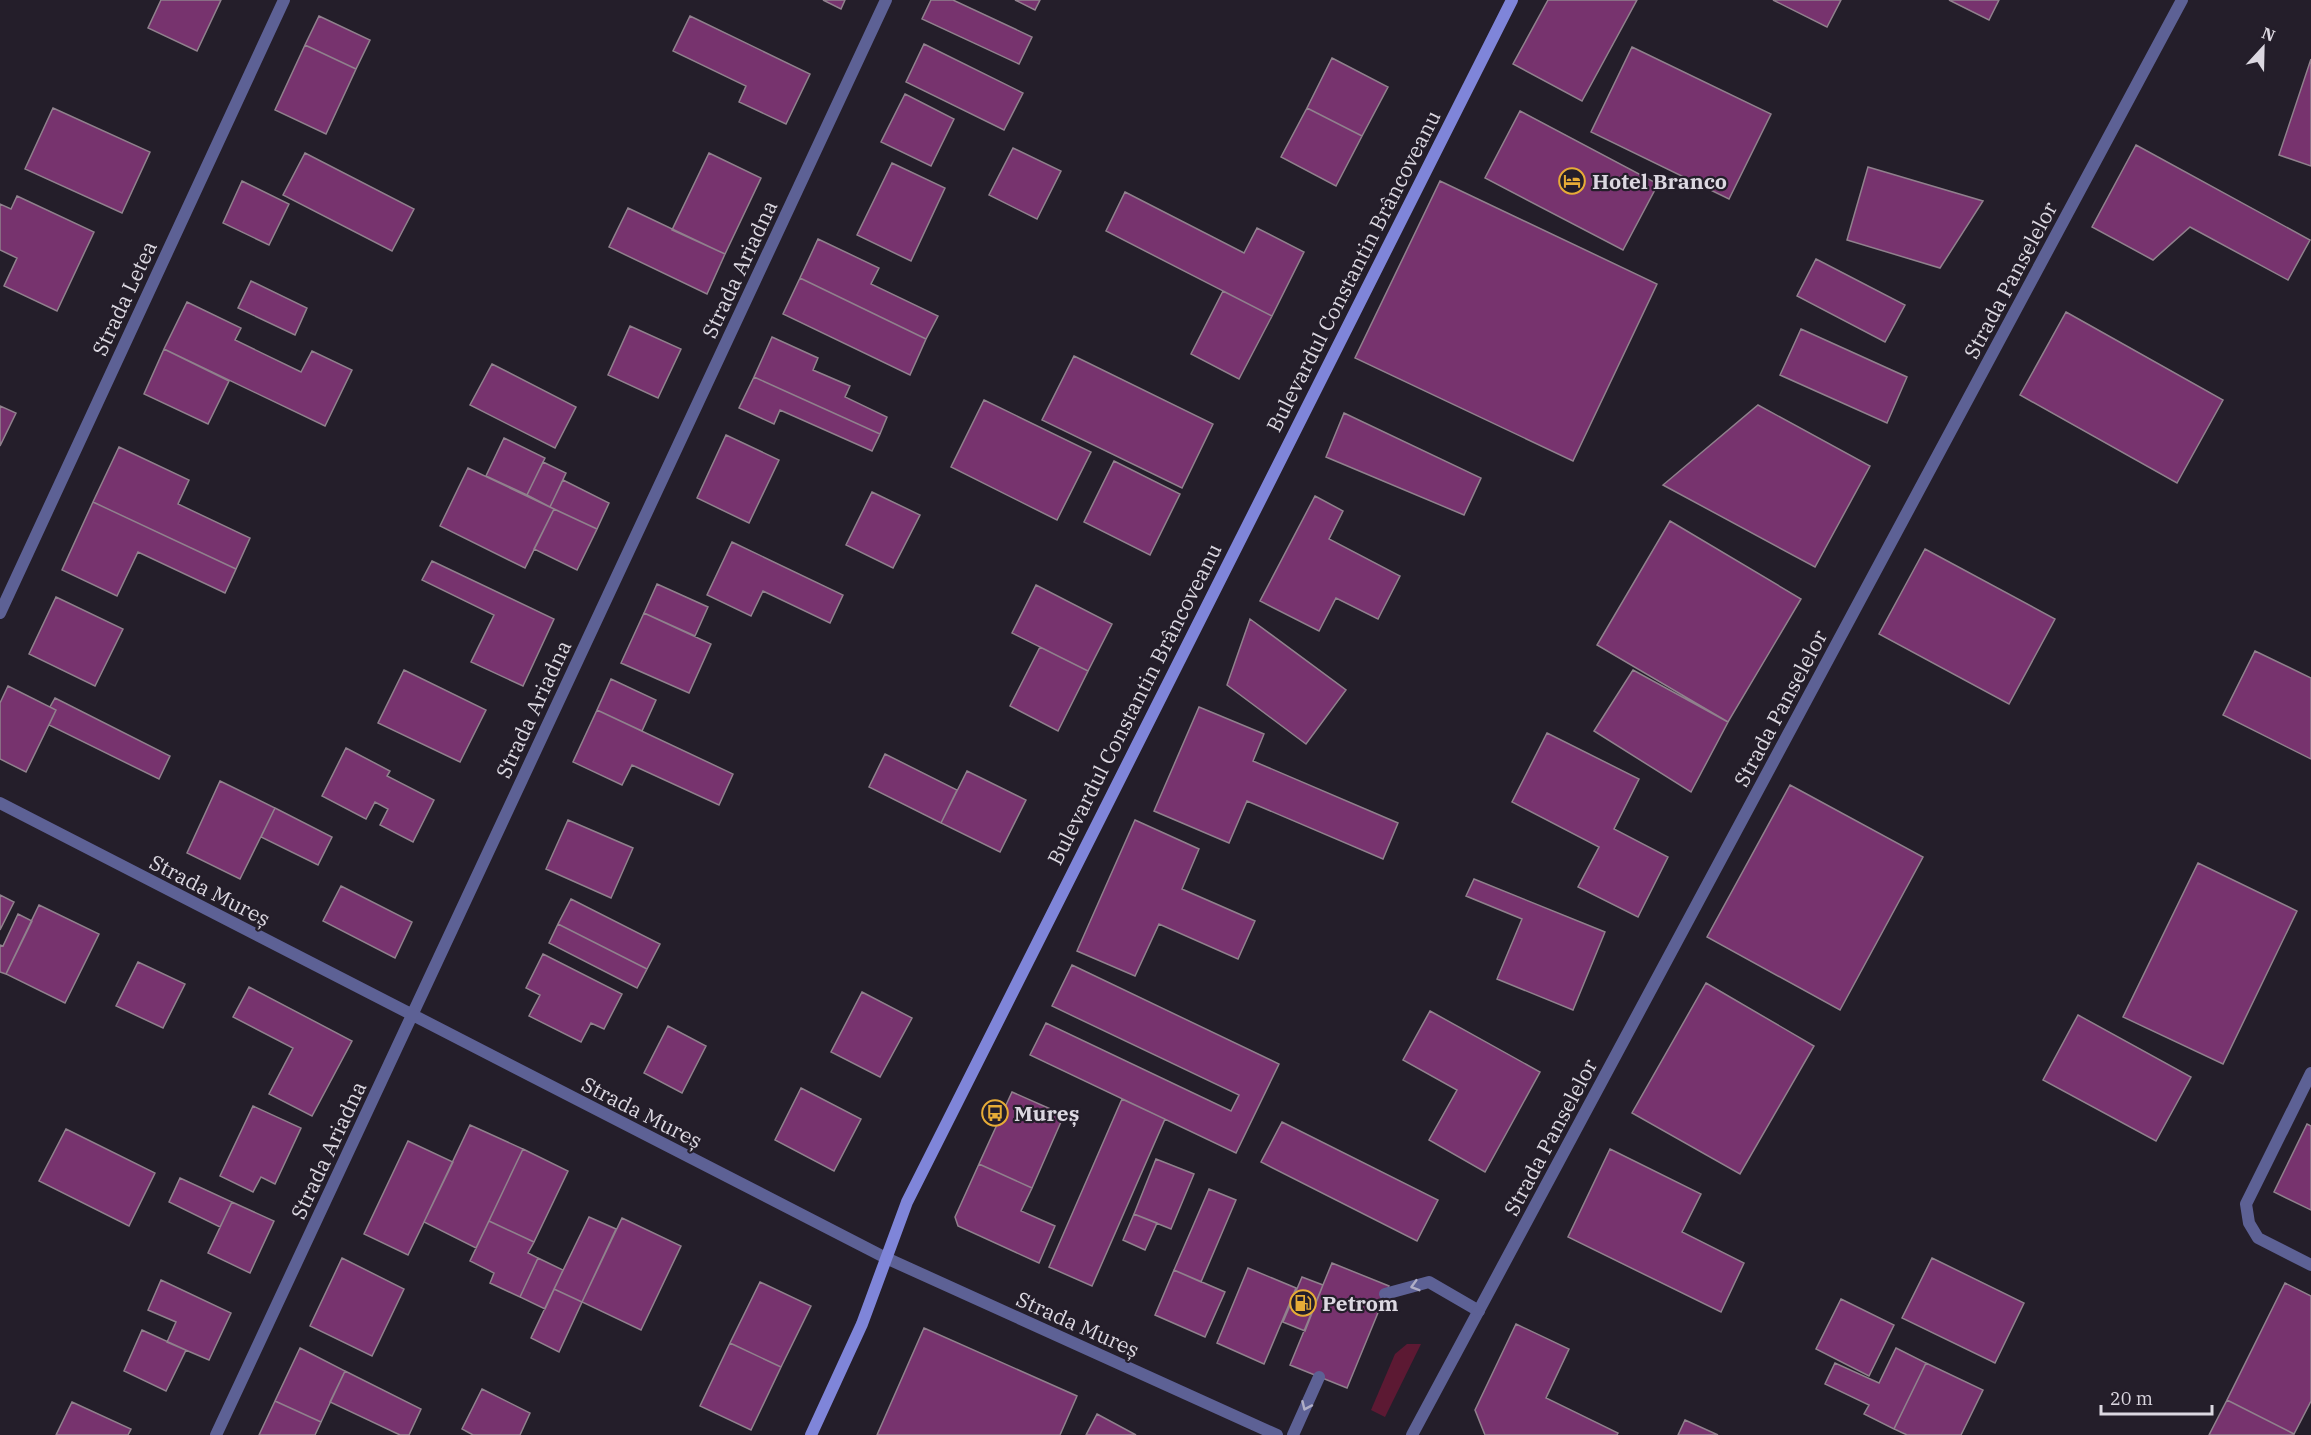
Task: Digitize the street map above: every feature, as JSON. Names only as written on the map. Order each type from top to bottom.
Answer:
[{"type":"main road","name":"Bulevardul Constantin Brâncoveanu","points":[[811,1435],[862,1324],[906,1202],[1512,0]]},
{"type":"street","name":"Strada Letea","points":[[0,613],[284,0]]},
{"type":"street","name":"Strada Ariadna","points":[[216,1435],[886,0]]},
{"type":"street","name":"Strada Panselelor","points":[[1412,1435],[2182,0]]},
{"type":"street","name":"Strada Mureș","points":[[0,803],[886,1258],[1277,1435]]},
{"type":"street","points":[[2311,1073],[2247,1204],[2249,1223],[2258,1238],[2311,1265]]},
{"type":"street","points":[[1385,1294],[1429,1282],[1479,1311]]},
{"type":"street","points":[[1293,1435],[1319,1377]]},
{"type":"shaded area","points":[[1407,1344],[1421,1344],[1385,1417],[1371,1410],[1395,1354]]},
{"type":"building","points":[[161,0],[221,0],[197,51],[148,28]]},
{"type":"building","points":[[823,0],[845,0],[841,9]]},
{"type":"building","points":[[931,0],[953,0],[1032,37],[1019,64],[922,19]]},
{"type":"building","points":[[1015,0],[1040,0],[1035,10]]},
{"type":"building","points":[[1548,0],[1637,0],[1582,101],[1513,64]]},
{"type":"building","points":[[1773,0],[1841,0],[1827,27]]},
{"type":"building","points":[[1949,0],[1999,0],[1989,20]]},
{"type":"building","points":[[319,16],[370,40],[356,69],[305,45]]},
{"type":"building","points":[[690,16],[810,74],[786,124],[739,102],[746,86],[673,51]]},
{"type":"building","points":[[924,44],[1023,93],[1004,130],[906,82]]},
{"type":"building","points":[[305,45],[356,69],[326,134],[275,110]]},
{"type":"building","points":[[1632,47],[1771,114],[1729,199],[1591,132]]},
{"type":"building","points":[[1332,58],[1388,87],[1362,136],[1307,108]]},
{"type":"building","points":[[2311,59],[2311,166],[2279,155]]},
{"type":"building","points":[[905,94],[954,119],[931,166],[881,142]]},
{"type":"building","points":[[53,108],[150,152],[122,213],[25,169]]},
{"type":"building","points":[[1307,108],[1362,136],[1336,186],[1281,157]]},
{"type":"building","name":"Hotel Branco","points":[[1520,111],[1658,184],[1623,250],[1485,178]]},
{"type":"building","points":[[2136,145],[2310,240],[2288,280],[2190,227],[2153,260],[2092,227]]},
{"type":"building","points":[[1013,148],[1061,171],[1037,219],[989,195]]},
{"type":"building","points":[[305,153],[414,209],[392,251],[283,195]]},
{"type":"building","points":[[709,153],[761,178],[725,254],[672,230]]},
{"type":"building","points":[[892,163],[945,188],[911,261],[857,235]]},
{"type":"building","points":[[1868,167],[1983,201],[1940,268],[1847,240]]},
{"type":"building","points":[[242,181],[289,204],[269,245],[223,223]]},
{"type":"building","points":[[1440,181],[1657,284],[1573,461],[1355,358]]},
{"type":"building","points":[[1125,192],[1244,253],[1257,228],[1304,252],[1272,316],[1106,231]]},
{"type":"building","points":[[17,196],[94,232],[57,311],[4,286],[17,258],[0,250],[0,204],[11,209]]},
{"type":"building","points":[[628,208],[725,254],[707,294],[609,247]]},
{"type":"building","points":[[818,239],[879,268],[871,284],[938,316],[926,339],[800,278]]},
{"type":"building","points":[[1816,259],[1905,305],[1885,342],[1797,296]]},
{"type":"building","points":[[800,278],[926,339],[910,375],[783,314]]},
{"type":"building","points":[[251,281],[307,308],[295,335],[238,308]]},
{"type":"building","points":[[1223,291],[1272,316],[1239,379],[1191,354]]},
{"type":"building","points":[[187,302],[241,328],[235,340],[301,372],[312,351],[352,370],[325,426],[164,349]]},
{"type":"building","points":[[2066,312],[2223,400],[2177,483],[2020,395]]},
{"type":"building","points":[[630,326],[681,349],[658,398],[608,375]]},
{"type":"building","points":[[1801,329],[1907,377],[1887,423],[1780,375]]},
{"type":"building","points":[[772,337],[818,358],[813,370],[850,386],[845,397],[887,417],[880,434],[754,377]]},
{"type":"building","points":[[164,349],[229,381],[208,424],[144,394]]},
{"type":"building","points":[[1074,356],[1213,424],[1182,488],[1042,420]]},
{"type":"building","points":[[492,364],[576,407],[555,448],[470,405]]},
{"type":"building","points":[[754,377],[880,434],[872,451],[780,410],[774,424],[739,408]]},
{"type":"building","points":[[984,400],[1091,452],[1057,520],[951,467]]},
{"type":"building","points":[[1758,405],[1870,466],[1815,567],[1663,485]]},
{"type":"building","points":[[0,406],[16,413],[0,446]]},
{"type":"building","points":[[1344,413],[1481,478],[1464,515],[1326,457]]},
{"type":"building","points":[[726,435],[779,460],[749,523],[697,498]]},
{"type":"building","points":[[504,438],[545,458],[527,495],[486,476]]},
{"type":"building","points":[[119,447],[189,480],[178,504],[250,538],[236,569],[93,502]]},
{"type":"building","points":[[1114,461],[1180,494],[1150,555],[1084,522]]},
{"type":"building","points":[[543,462],[566,473],[550,507],[527,495]]},
{"type":"building","points":[[468,468],[554,509],[525,568],[440,526]]},
{"type":"building","points":[[563,480],[609,503],[597,529],[550,507]]},
{"type":"building","points":[[872,492],[920,515],[893,568],[846,545]]},
{"type":"building","points":[[1315,496],[1343,511],[1329,539],[1400,576],[1378,619],[1336,598],[1319,631],[1260,601]]},
{"type":"building","points":[[93,502],[236,569],[225,593],[138,552],[117,596],[62,570]]},
{"type":"building","points":[[554,509],[597,529],[577,570],[534,549]]},
{"type":"building","points":[[1670,521],[1801,599],[1728,722],[1597,645]]},
{"type":"building","points":[[732,542],[843,595],[830,623],[763,591],[751,616],[707,595]]},
{"type":"building","points":[[1925,549],[2055,619],[2009,704],[1879,634]]},
{"type":"building","points":[[432,561],[554,619],[523,686],[471,662],[494,615],[422,580]]},
{"type":"building","points":[[657,584],[708,607],[695,636],[644,613]]},
{"type":"building","points":[[1036,585],[1112,624],[1088,671],[1012,633]]},
{"type":"building","points":[[56,597],[123,629],[95,686],[29,654]]},
{"type":"building","points":[[644,613],[711,644],[689,693],[621,663]]},
{"type":"building","points":[[1250,619],[1346,690],[1306,744],[1227,685]]},
{"type":"building","points":[[1040,647],[1088,671],[1058,731],[1010,706]]},
{"type":"building","points":[[2255,651],[2311,678],[2311,759],[2223,715]]},
{"type":"building","points":[[404,670],[486,710],[460,762],[378,723]]},
{"type":"building","points":[[1633,670],[1728,722],[1691,792],[1594,731]]},
{"type":"building","points":[[611,679],[656,700],[642,731],[597,710]]},
{"type":"building","points":[[8,686],[56,710],[26,772],[0,759],[0,703]]},
{"type":"building","points":[[55,698],[170,756],[159,779],[49,725],[56,710],[50,707]]},
{"type":"building","points":[[1199,707],[1264,734],[1253,761],[1398,823],[1383,859],[1247,801],[1229,843],[1154,811]]},
{"type":"building","points":[[597,710],[733,774],[719,805],[632,765],[622,785],[573,762]]},
{"type":"building","points":[[1547,733],[1639,779],[1614,829],[1668,857],[1638,917],[1578,887],[1599,847],[1512,802]]},
{"type":"building","points":[[346,748],[390,771],[387,776],[434,800],[413,842],[380,825],[388,809],[375,802],[366,819],[322,796]]},
{"type":"building","points":[[885,754],[957,790],[941,823],[869,787]]},
{"type":"building","points":[[967,771],[1026,800],[1000,852],[941,823]]},
{"type":"building","points":[[220,781],[275,808],[240,879],[187,853]]},
{"type":"building","points":[[1790,785],[1923,857],[1840,1010],[1707,937]]},
{"type":"building","points":[[275,808],[332,837],[318,865],[261,837]]},
{"type":"building","points":[[568,820],[633,848],[611,898],[546,869]]},
{"type":"building","points":[[1135,820],[1199,849],[1182,889],[1255,921],[1238,959],[1159,924],[1135,976],[1077,951]]},
{"type":"building","points":[[2198,863],[2297,911],[2223,1064],[2123,1017]]},
{"type":"building","points":[[1474,879],[1605,932],[1573,1010],[1497,979],[1522,919],[1466,896]]},
{"type":"building","points":[[341,886],[412,922],[395,958],[323,921]]},
{"type":"building","points":[[0,895],[14,902],[0,930]]},
{"type":"building","points":[[571,899],[660,944],[647,969],[558,924]]},
{"type":"building","points":[[39,905],[99,934],[65,1003],[6,974]]},
{"type":"building","points":[[18,914],[32,921],[6,974],[0,972],[0,945],[3,946]]},
{"type":"building","points":[[558,924],[647,969],[637,988],[549,943]]},
{"type":"building","points":[[543,954],[622,994],[604,1029],[591,1023],[581,1042],[529,1016],[540,995],[526,988]]},
{"type":"building","points":[[138,962],[185,984],[163,1028],[116,1006]]},
{"type":"building","points":[[1072,965],[1279,1064],[1236,1153],[1030,1055],[1046,1023],[1231,1111],[1239,1095],[1052,1006]]},
{"type":"building","points":[[1706,983],[1814,1046],[1740,1174],[1632,1113]]},
{"type":"building","points":[[249,987],[352,1041],[312,1116],[269,1094],[293,1048],[233,1017]]},
{"type":"building","points":[[862,992],[912,1018],[880,1077],[831,1052]]},
{"type":"building","points":[[1430,1011],[1540,1072],[1485,1172],[1429,1140],[1457,1090],[1403,1060]]},
{"type":"building","points":[[2078,1015],[2191,1077],[2156,1141],[2043,1080]]},
{"type":"building","points":[[668,1026],[706,1046],[682,1093],[644,1073]]},
{"type":"building","points":[[801,1088],[861,1119],[834,1171],[775,1140]]},
{"type":"building","points":[[1012,1092],[1064,1115],[1032,1188],[979,1164]]},
{"type":"building","points":[[1122,1099],[1165,1119],[1092,1286],[1049,1267]]},
{"type":"building","points":[[253,1106],[301,1128],[275,1184],[261,1177],[253,1192],[220,1176]]},
{"type":"building","points":[[1282,1122],[1438,1200],[1417,1241],[1261,1162]]},
{"type":"building","points":[[2307,1124],[2311,1126],[2311,1210],[2274,1192]]},
{"type":"building","points":[[470,1125],[523,1149],[476,1248],[424,1222]]},
{"type":"building","points":[[66,1129],[155,1173],[129,1226],[39,1181]]},
{"type":"building","points":[[408,1141],[453,1162],[408,1255],[364,1234]]},
{"type":"building","points":[[523,1149],[568,1171],[534,1242],[489,1221]]},
{"type":"building","points":[[1610,1149],[1701,1194],[1682,1232],[1744,1263],[1721,1312],[1568,1237]]},
{"type":"building","points":[[1156,1159],[1194,1174],[1171,1229],[1134,1214]]},
{"type":"building","points":[[979,1164],[1032,1188],[1021,1211],[1055,1226],[1039,1263],[958,1226],[955,1217]]},
{"type":"building","points":[[180,1178],[232,1202],[220,1227],[169,1202]]},
{"type":"building","points":[[1209,1189],[1236,1200],[1201,1282],[1174,1270]]},
{"type":"building","points":[[232,1202],[274,1221],[250,1273],[208,1253]]},
{"type":"building","points":[[1134,1214],[1157,1223],[1145,1250],[1123,1240]]},
{"type":"building","points":[[589,1217],[616,1229],[582,1302],[554,1289]]},
{"type":"building","points":[[622,1218],[681,1246],[641,1330],[582,1302]]},
{"type":"building","points":[[489,1221],[534,1242],[528,1253],[538,1258],[520,1297],[490,1283],[494,1273],[470,1261]]},
{"type":"building","points":[[342,1258],[404,1289],[372,1356],[310,1326]]},
{"type":"building","points":[[538,1258],[563,1270],[545,1309],[520,1297]]},
{"type":"building","points":[[1932,1258],[2024,1303],[1995,1363],[1902,1318]]},
{"type":"building","points":[[1332,1263],[1389,1286],[1347,1388],[1290,1365]]},
{"type":"building","points":[[1248,1268],[1296,1288],[1264,1364],[1217,1343]]},
{"type":"building","points":[[1174,1270],[1225,1292],[1205,1337],[1155,1315]]},
{"type":"building","name":"Petrom","points":[[1302,1277],[1323,1285],[1305,1331],[1283,1322]]},
{"type":"building","points":[[161,1280],[231,1313],[209,1360],[167,1342],[176,1322],[148,1310]]},
{"type":"building","points":[[760,1282],[811,1306],[781,1367],[730,1343]]},
{"type":"building","points":[[2285,1283],[2311,1296],[2311,1401],[2294,1434],[2227,1400]]},
{"type":"building","points":[[554,1289],[582,1302],[559,1352],[531,1338]]},
{"type":"building","points":[[1841,1299],[1894,1325],[1869,1376],[1816,1349]]},
{"type":"building","points":[[1516,1324],[1569,1349],[1546,1398],[1618,1433],[1617,1435],[1485,1435],[1475,1410]]},
{"type":"building","points":[[924,1328],[1077,1396],[1060,1435],[877,1435]]},
{"type":"building","points":[[142,1330],[186,1350],[166,1391],[124,1371]]},
{"type":"building","points":[[730,1343],[781,1367],[751,1430],[700,1406]]},
{"type":"building","points":[[300,1348],[345,1371],[321,1422],[275,1401]]},
{"type":"building","points":[[1896,1348],[1926,1363],[1894,1429],[1864,1414],[1869,1405],[1825,1384],[1835,1363],[1879,1383]]},
{"type":"building","points":[[1926,1363],[1983,1390],[1961,1435],[1907,1435],[1894,1429]]},
{"type":"building","points":[[345,1371],[421,1409],[409,1435],[400,1435],[330,1402]]},
{"type":"building","points":[[482,1389],[530,1413],[520,1435],[473,1435],[462,1429]]},
{"type":"building","points":[[2227,1400],[2294,1434],[2294,1435],[2209,1435]]},
{"type":"building","points":[[275,1401],[321,1422],[315,1435],[259,1435]]},
{"type":"building","points":[[72,1402],[131,1429],[128,1435],[56,1435]]},
{"type":"building","points":[[1097,1414],[1136,1435],[1086,1435]]},
{"type":"building","points":[[1685,1420],[1718,1435],[1678,1435]]},
{"type":"place","name":"Hotel Branco","points":[[1572,181]]},
{"type":"place","name":"Mureș","points":[[995,1113]]},
{"type":"place","name":"Petrom","points":[[1303,1303]]}]
